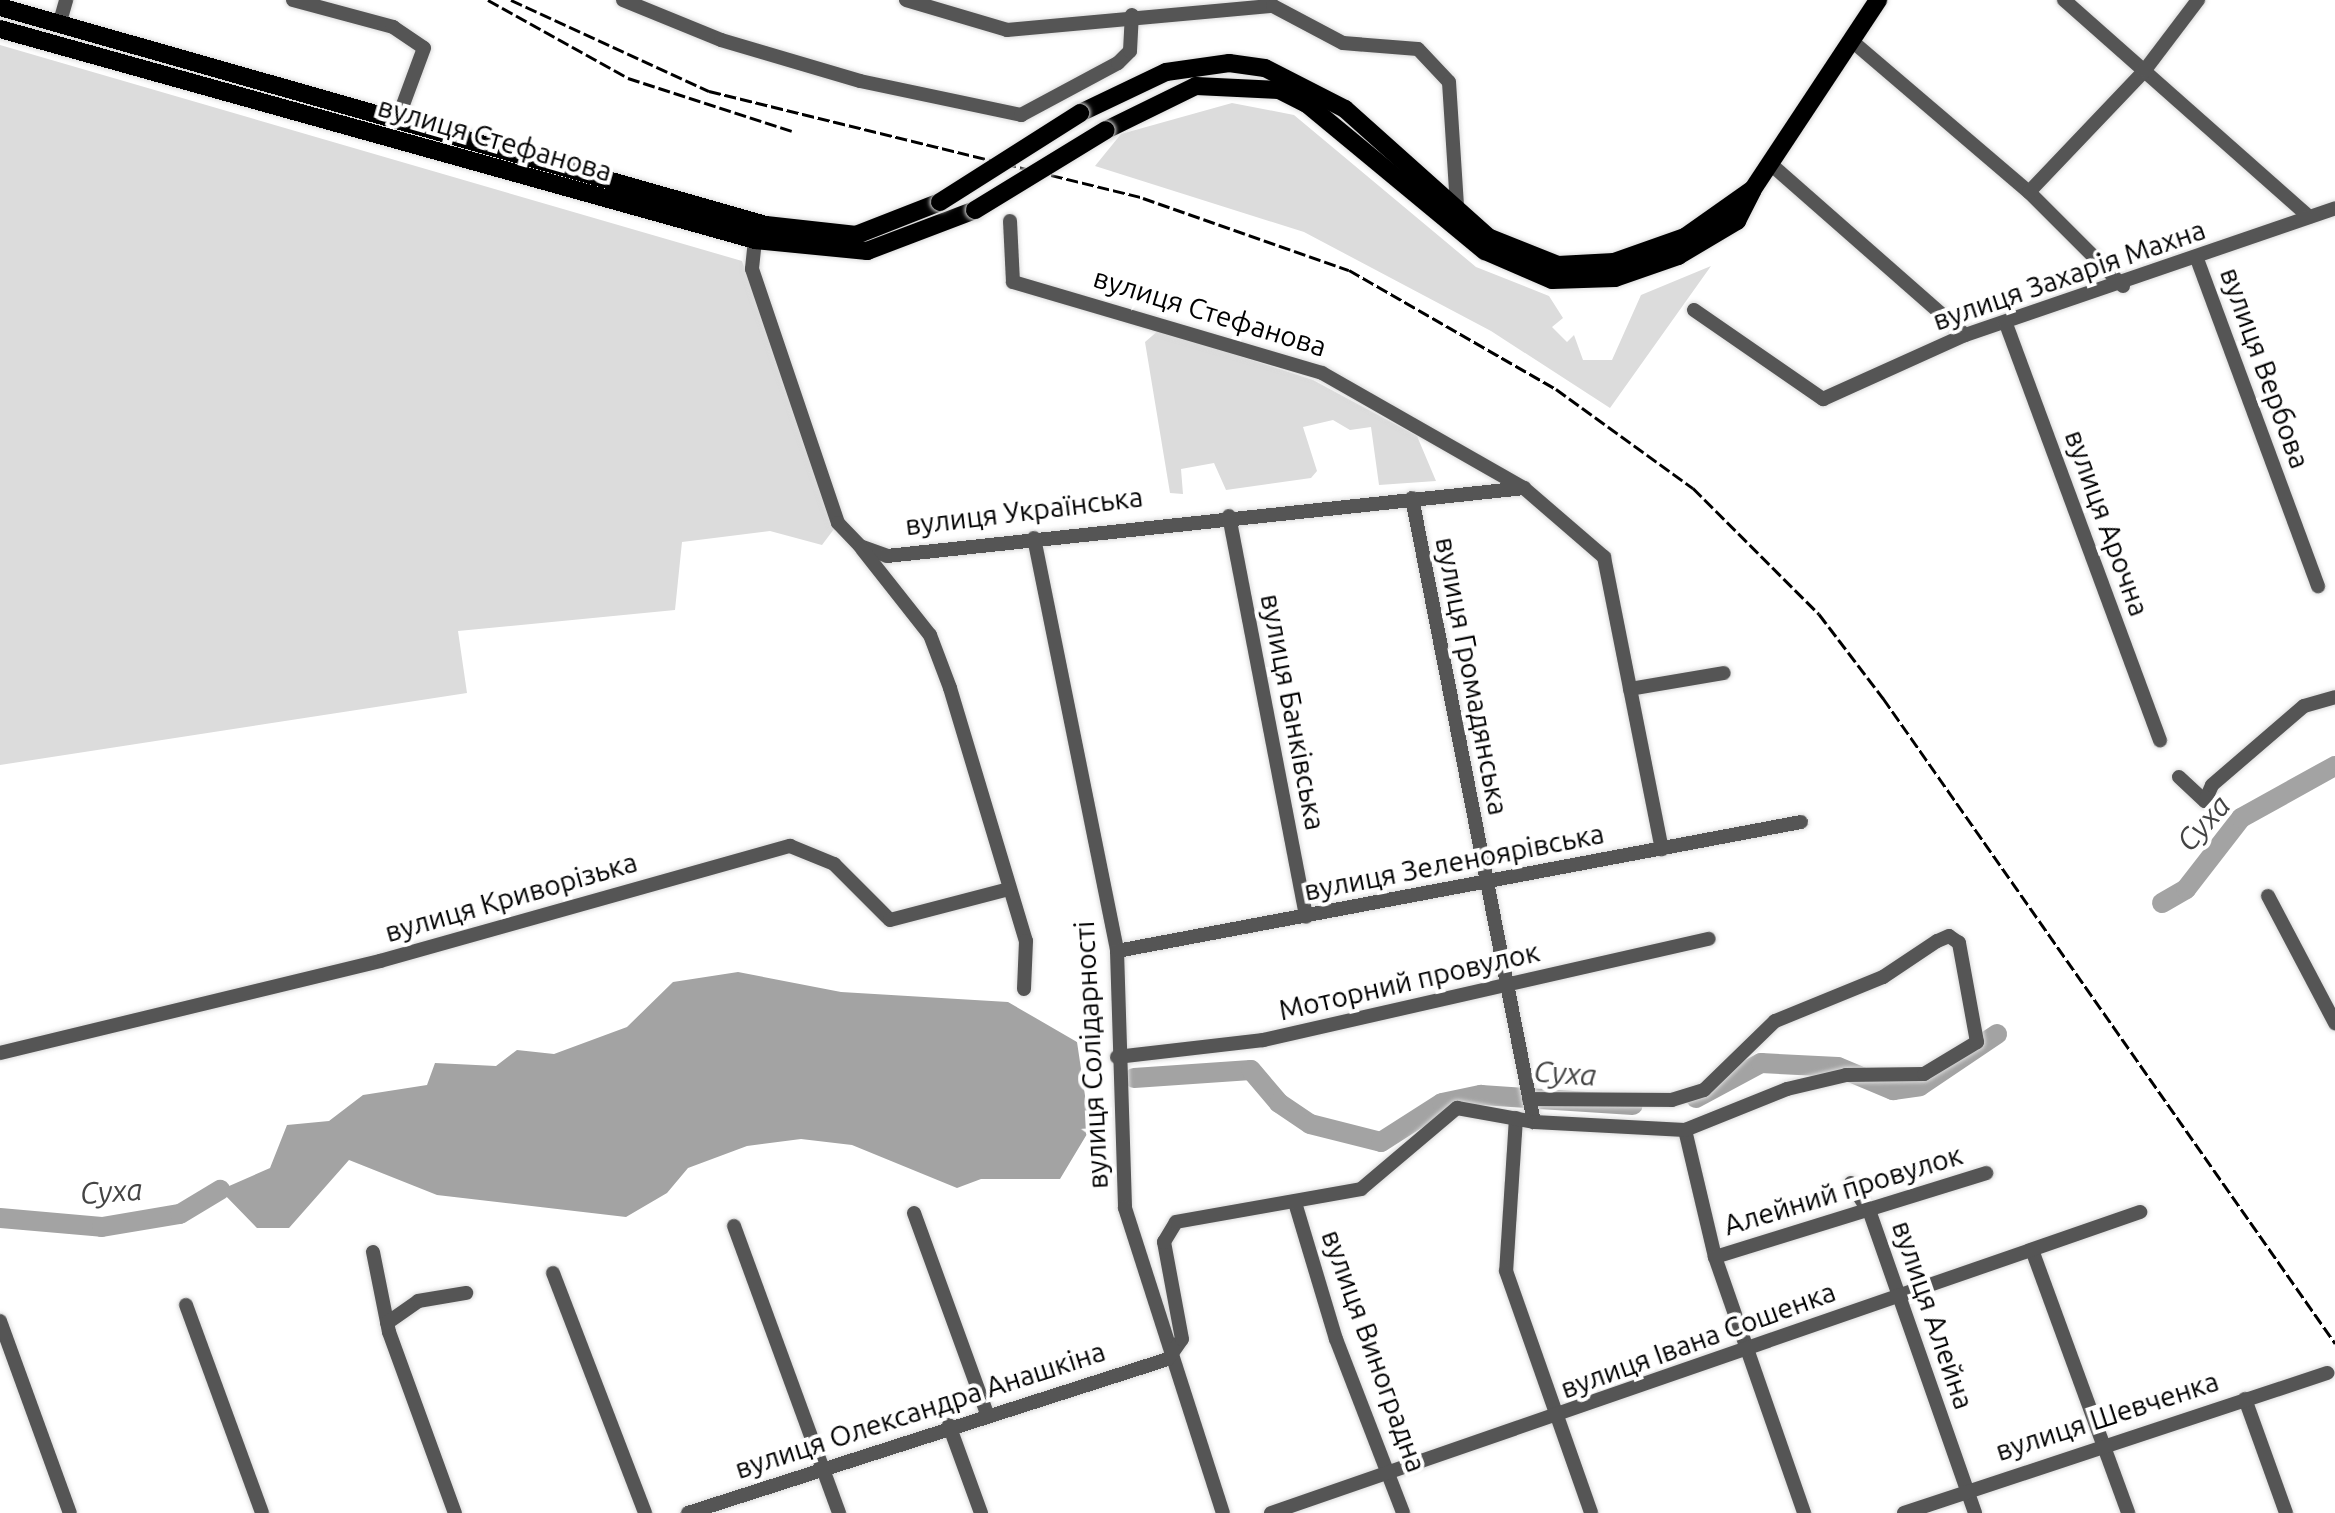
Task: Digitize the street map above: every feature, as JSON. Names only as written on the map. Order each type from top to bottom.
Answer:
[{"type":"main road","points":[[1457,205],[1488,237],[1558,265],[1614,262],[1685,237],[1753,189],[1774,167],[1878,0]]},
{"type":"main road","name":"вулиця Стефанова","points":[[0,7],[397,121],[760,233],[856,235],[940,202],[1080,113],[1166,72],[1229,63],[1265,68],[1345,109],[1457,205]]},
{"type":"main road","name":"вулиця Стефанова","points":[[0,29],[760,233],[867,251],[975,210],[1106,130],[1196,86],[1279,90],[1307,104],[1485,251],[1552,280],[1615,278],[1678,256],[1737,221],[1753,189]]},
{"type":"street","points":[[59,25],[66,0]]},
{"type":"street","points":[[293,0],[393,27],[424,48],[397,121]]},
{"type":"street","points":[[623,0],[721,40],[846,77],[1021,115],[1118,63],[1130,51],[1132,15]]},
{"type":"street","points":[[906,0],[1007,30],[1132,15],[1273,6],[1343,43],[1418,49],[1449,82],[1457,205]]},
{"type":"street","points":[[2064,0],[2309,217]]},
{"type":"street","points":[[2029,192],[2145,70],[2198,0]]},
{"type":"street","points":[[1852,41],[2029,192],[2123,286]]},
{"type":"street","points":[[1774,167],[1965,335]]},
{"type":"street","name":"вулиця Захарія Махна","points":[[1694,310],[1823,399],[1965,335],[2123,286],[2335,208]]},
{"type":"street","name":"вулиця Стефанова","points":[[1010,221],[1013,282],[1322,373],[1524,488]]},
{"type":"street","points":[[760,233],[752,269],[838,523],[860,546],[930,635],[996,827],[1009,889],[1026,941],[1024,989]]},
{"type":"street","points":[[2090,297],[2098,280],[2092,258]]},
{"type":"street","name":"вулиця Вербова","points":[[2197,259],[2318,586]]},
{"type":"street","name":"вулиця Арочна","points":[[2006,324],[2160,740]]},
{"type":"street","points":[[1524,488],[1604,557],[1662,849]]},
{"type":"street","name":"вулиця Українська","points":[[860,546],[887,556],[1229,516],[1524,488]]},
{"type":"street","name":"вулиця Громадянська","points":[[1412,498],[1505,987],[1534,1119]]},
{"type":"street","name":"вулиця Банківська","points":[[1229,516],[1306,917]]},
{"type":"street","name":"вулиця Солідарності","points":[[1034,538],[1117,951],[1117,1057],[1125,1208],[1168,1359],[1223,1513]]},
{"type":"street","points":[[1630,689],[1724,673]]},
{"type":"street","points":[[2179,777],[2205,801],[2212,785],[2304,706],[2335,697]]},
{"type":"street","name":"вулиця Зеленоярівська","points":[[1117,951],[1801,822]]},
{"type":"street","name":"вулиця Криворізька","points":[[0,1053],[380,961],[790,846],[834,864],[890,920],[1009,889]]},
{"type":"street","points":[[2268,896],[2335,1023]]},
{"type":"street","points":[[1168,1359],[1182,1339],[1166,1230],[1176,1222],[1296,1206],[1361,1189],[1457,1108],[1516,1118],[1685,1130],[1787,1089],[1863,1071],[1911,1078],[1977,1042],[1955,938],[1765,1027],[1704,1090],[1672,1100],[1529,1099]]},
{"type":"street","name":"Моторний провулок","points":[[1117,1057],[1263,1040],[1709,939]]},
{"type":"street","points":[[1516,1118],[1506,1271],[1591,1513]]},
{"type":"street","points":[[1685,1130],[1715,1257],[1804,1513]]},
{"type":"street","name":"Алейний провулок","points":[[1715,1257],[1870,1213],[1986,1173]]},
{"type":"street","name":"вулиця Алейна","points":[[1851,1183],[1870,1213],[1975,1513]]},
{"type":"street","name":"вулиця Виноградна","points":[[1296,1206],[1336,1339],[1391,1475],[1403,1513]]},
{"type":"street","name":"вулиця Івана Сошенка","points":[[1271,1513],[1559,1417],[2140,1212]]},
{"type":"street","points":[[914,1213],[986,1411]]},
{"type":"street","points":[[734,1226],[839,1513]]},
{"type":"street","points":[[2032,1250],[2128,1513]]},
{"type":"street","points":[[373,1252],[387,1323],[455,1513]]},
{"type":"street","points":[[553,1273],[645,1513]]},
{"type":"street","points":[[387,1323],[418,1301],[466,1293]]},
{"type":"street","points":[[186,1305],[262,1513]]},
{"type":"street","points":[[0,1321],[70,1513]]},
{"type":"street","name":"вулиця Олександра Анашкіна","points":[[688,1513],[986,1411],[1168,1359]]},
{"type":"street","name":"вулиця Шевченка","points":[[1904,1513],[2103,1442],[2327,1373]]},
{"type":"street","points":[[2245,1399],[2286,1513]]},
{"type":"street","points":[[949,1425],[981,1513]]},
{"type":"shaded area","points":[[0,45],[742,261],[834,529],[822,545],[770,531],[682,542],[675,610],[458,631],[467,693],[0,765]]},
{"type":"shaded area","points":[[1232,103],[1294,115],[1476,267],[1549,296],[1563,318],[1552,327],[1567,342],[1574,335],[1583,360],[1612,360],[1641,295],[1711,266],[1610,408],[1491,331],[1304,232],[1095,166],[1121,134]]},
{"type":"shaded area","points":[[1159,330],[1313,380],[1417,436],[1436,481],[1379,485],[1371,427],[1350,430],[1333,420],[1303,427],[1317,471],[1311,478],[1226,490],[1214,463],[1181,469],[1183,494],[1170,493],[1145,342]]},
{"type":"shaded area","points":[[738,972],[841,992],[1008,1002],[1077,1042],[1090,1129],[1060,1179],[981,1179],[957,1188],[852,1145],[801,1139],[747,1146],[688,1168],[667,1193],[626,1217],[437,1195],[349,1160],[289,1228],[257,1228],[220,1190],[270,1168],[287,1125],[329,1121],[363,1095],[427,1085],[435,1063],[496,1066],[517,1050],[554,1054],[627,1027],[673,982]]},
{"type":"waterway","name":"Суха","points":[[2162,903],[2186,889],[2241,818],[2335,766]]},
{"type":"waterway","name":"Суха","points":[[1696,1098],[1761,1063],[1838,1067],[1893,1090],[1920,1086],[1997,1034]]},
{"type":"waterway","name":"Суха","points":[[1134,1078],[1251,1070],[1279,1103],[1310,1124],[1381,1142],[1442,1103],[1481,1095],[1633,1105]]},
{"type":"waterway","name":"Суха","points":[[0,1218],[102,1227],[180,1214],[220,1190]]},
{"type":"railway","points":[[488,0],[628,78],[795,132]]},
{"type":"railway","points":[[511,0],[709,91],[1143,198],[1349,270],[1556,389],[1693,488],[1819,614],[1883,698],[2335,1343]]}]
